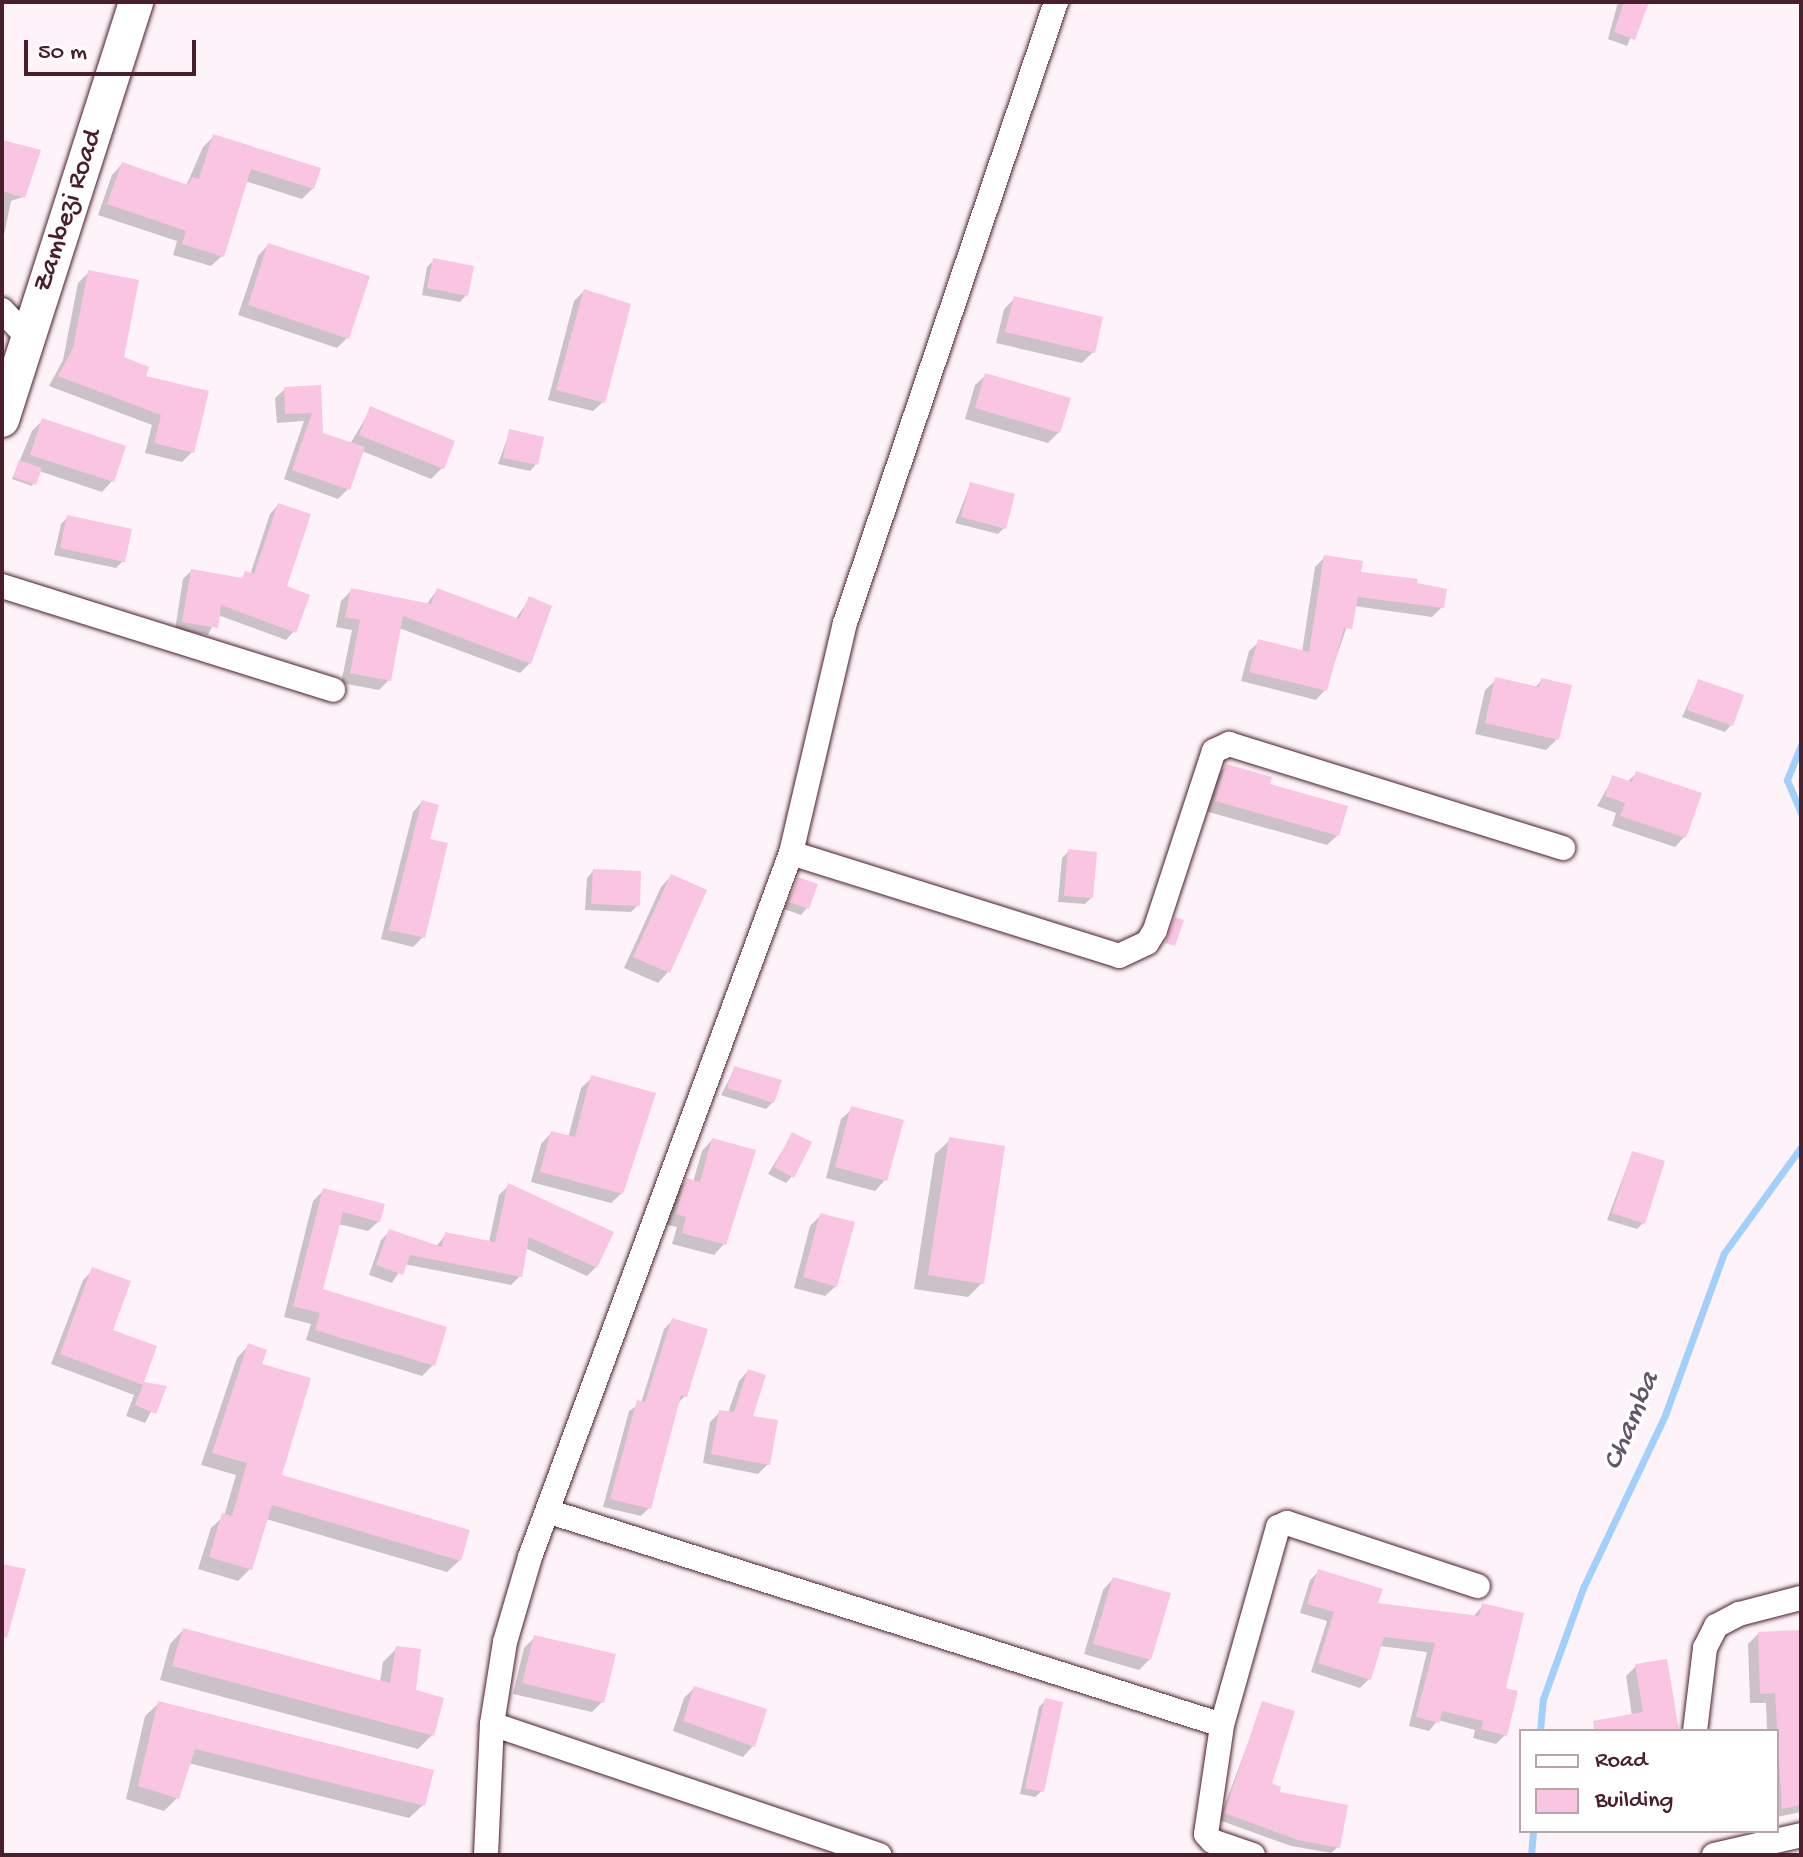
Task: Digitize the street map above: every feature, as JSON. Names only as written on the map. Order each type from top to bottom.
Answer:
[{"type":"main road","name":"Zambezi Road","points":[[2,420],[136,2]]},
{"type":"street","points":[[486,1855],[492,1724],[505,1642],[547,1511],[791,853],[845,623],[1056,2]]},
{"type":"street","points":[[2,310],[28,338]]},
{"type":"street","points":[[2,586],[333,690]]},
{"type":"street","points":[[791,853],[1119,956],[1147,943],[1155,930],[1214,751],[1229,744],[1563,848]]},
{"type":"street","points":[[547,1511],[1222,1725]]},
{"type":"street","points":[[1253,1855],[1212,1841],[1206,1834],[1222,1725],[1278,1527],[1287,1523],[1478,1586]]},
{"type":"street","points":[[1695,1729],[1705,1648],[1716,1626],[1739,1614],[1801,1598]]},
{"type":"street","points":[[492,1724],[879,1855]]},
{"type":"street","points":[[1712,1833],[1716,1855],[1801,1835]]},
{"type":"building","points":[[1624,2],[1649,2],[1635,40],[1614,32]]},
{"type":"building","points":[[213,134],[321,168],[314,189],[251,169],[224,257],[182,244],[186,231],[107,204],[122,162],[188,185],[192,177],[199,179]]},
{"type":"building","points":[[2,140],[41,150],[25,198],[2,191]]},
{"type":"building","points":[[268,243],[370,276],[349,339],[248,305]]},
{"type":"building","points":[[433,258],[474,266],[468,296],[427,288]]},
{"type":"building","points":[[88,270],[139,280],[124,357],[149,367],[146,376],[209,391],[194,453],[154,443],[161,415],[58,376],[73,348]]},
{"type":"building","points":[[584,289],[631,304],[605,403],[556,390]]},
{"type":"building","points":[[1014,296],[1103,317],[1095,353],[1005,332]]},
{"type":"building","points":[[985,373],[1071,398],[1060,433],[975,408]]},
{"type":"building","points":[[321,385],[323,433],[365,447],[350,490],[292,470],[312,413],[285,414],[284,387]]},
{"type":"building","points":[[370,406],[455,441],[444,469],[359,435]]},
{"type":"building","points":[[42,418],[126,446],[114,482],[30,455]]},
{"type":"building","points":[[509,429],[544,437],[538,465],[503,458]]},
{"type":"building","points":[[19,460],[42,468],[36,485],[13,477]]},
{"type":"building","points":[[970,482],[1015,494],[1006,529],[961,517]]},
{"type":"building","points":[[278,503],[311,514],[287,586],[310,595],[296,633],[221,605],[218,628],[182,622],[191,569],[242,578],[245,571],[254,574]]},
{"type":"building","points":[[67,515],[132,529],[125,562],[60,548]]},
{"type":"building","points":[[1324,555],[1363,561],[1361,572],[1418,579],[1417,583],[1447,589],[1444,608],[1358,597],[1352,629],[1344,628],[1327,691],[1249,672],[1258,639],[1309,652]]},
{"type":"building","points":[[351,588],[431,604],[437,588],[519,619],[529,596],[552,606],[531,664],[403,616],[391,681],[350,673],[360,620],[345,617]]},
{"type":"building","points":[[1495,677],[1539,687],[1541,678],[1572,685],[1559,740],[1485,723]]},
{"type":"building","points":[[1698,679],[1744,695],[1733,726],[1687,710]]},
{"type":"building","points":[[1226,764],[1272,777],[1270,784],[1348,806],[1339,836],[1215,801]]},
{"type":"building","points":[[1636,771],[1702,793],[1686,838],[1620,816],[1625,803],[1605,796],[1612,775],[1632,782]]},
{"type":"building","points":[[422,800],[439,805],[430,839],[448,843],[425,938],[389,930]]},
{"type":"building","points":[[1068,849],[1097,852],[1093,898],[1064,896]]},
{"type":"building","points":[[593,869],[641,871],[640,906],[591,904]]},
{"type":"building","points":[[671,874],[707,890],[670,973],[633,957]]},
{"type":"building","points":[[798,877],[818,884],[809,909],[789,902]]},
{"type":"building","points":[[1175,917],[1184,920],[1175,946],[1165,943]]},
{"type":"building","points":[[734,1066],[782,1080],[774,1103],[727,1088]]},
{"type":"building","points":[[591,1075],[656,1093],[623,1194],[540,1172],[551,1131],[575,1137]]},
{"type":"building","points":[[851,1106],[904,1120],[887,1181],[835,1167]]},
{"type":"building","points":[[792,1132],[812,1142],[794,1178],[774,1167]]},
{"type":"building","points":[[949,1137],[1005,1146],[984,1284],[928,1275]]},
{"type":"building","points":[[712,1138],[756,1150],[726,1245],[682,1233],[686,1217],[676,1214],[686,1178],[700,1182]]},
{"type":"building","points":[[1632,1151],[1665,1161],[1645,1224],[1612,1213]]},
{"type":"building","points":[[508,1183],[614,1232],[597,1268],[529,1237],[522,1277],[410,1255],[403,1275],[376,1265],[389,1229],[442,1247],[445,1232],[495,1242]]},
{"type":"building","points":[[323,1188],[385,1204],[380,1222],[343,1212],[323,1289],[447,1327],[435,1366],[315,1330],[320,1313],[293,1306]]},
{"type":"building","points":[[820,1213],[855,1222],[837,1287],[803,1277]]},
{"type":"building","points":[[92,1267],[131,1281],[113,1330],[157,1346],[144,1382],[167,1386],[156,1414],[135,1405],[143,1385],[60,1354]]},
{"type":"building","points":[[672,1318],[708,1329],[687,1397],[681,1395],[651,1509],[610,1499],[637,1400],[645,1402]]},
{"type":"building","points":[[248,1343],[267,1350],[262,1364],[311,1378],[282,1475],[470,1530],[461,1561],[272,1505],[252,1570],[209,1557],[222,1513],[232,1516],[247,1463],[212,1453]]},
{"type":"building","points":[[748,1369],[766,1375],[753,1416],[778,1420],[770,1465],[711,1454],[719,1410],[734,1412]]},
{"type":"building","points":[[2,1564],[26,1569],[7,1638],[2,1637]]},
{"type":"building","points":[[1318,1569],[1383,1589],[1378,1603],[1479,1616],[1482,1603],[1524,1613],[1506,1688],[1518,1691],[1507,1736],[1481,1729],[1483,1721],[1442,1711],[1439,1723],[1416,1717],[1435,1643],[1384,1637],[1371,1680],[1318,1663],[1334,1612],[1307,1604]]},
{"type":"building","points":[[1113,1577],[1171,1593],[1151,1660],[1093,1644]]},
{"type":"building","points":[[183,1628],[390,1683],[396,1646],[421,1649],[416,1690],[444,1698],[434,1736],[172,1666]]},
{"type":"building","points":[[1801,1630],[1801,1805],[1782,1809],[1775,1693],[1760,1694],[1758,1632]]},
{"type":"building","points":[[534,1635],[616,1654],[604,1703],[522,1683]]},
{"type":"building","points":[[1667,1659],[1679,1729],[1594,1729],[1593,1721],[1643,1712],[1635,1664]]},
{"type":"building","points":[[694,1686],[767,1709],[755,1747],[683,1721]]},
{"type":"building","points":[[1045,1698],[1063,1702],[1044,1792],[1025,1788]]},
{"type":"building","points":[[158,1701],[434,1770],[425,1806],[195,1749],[179,1799],[138,1786]]},
{"type":"building","points":[[1262,1701],[1295,1711],[1272,1783],[1281,1787],[1280,1792],[1348,1805],[1340,1848],[1298,1840],[1224,1813]]},
{"type":"waterway","name":"Chamba","points":[[1801,745],[1787,780],[1801,813]]},
{"type":"waterway","name":"Chamba","points":[[1540,1729],[1543,1699],[1583,1588],[1665,1415],[1724,1253],[1801,1147]]},
{"type":"waterway","name":"Chamba","points":[[1531,1855],[1533,1833]]}]
